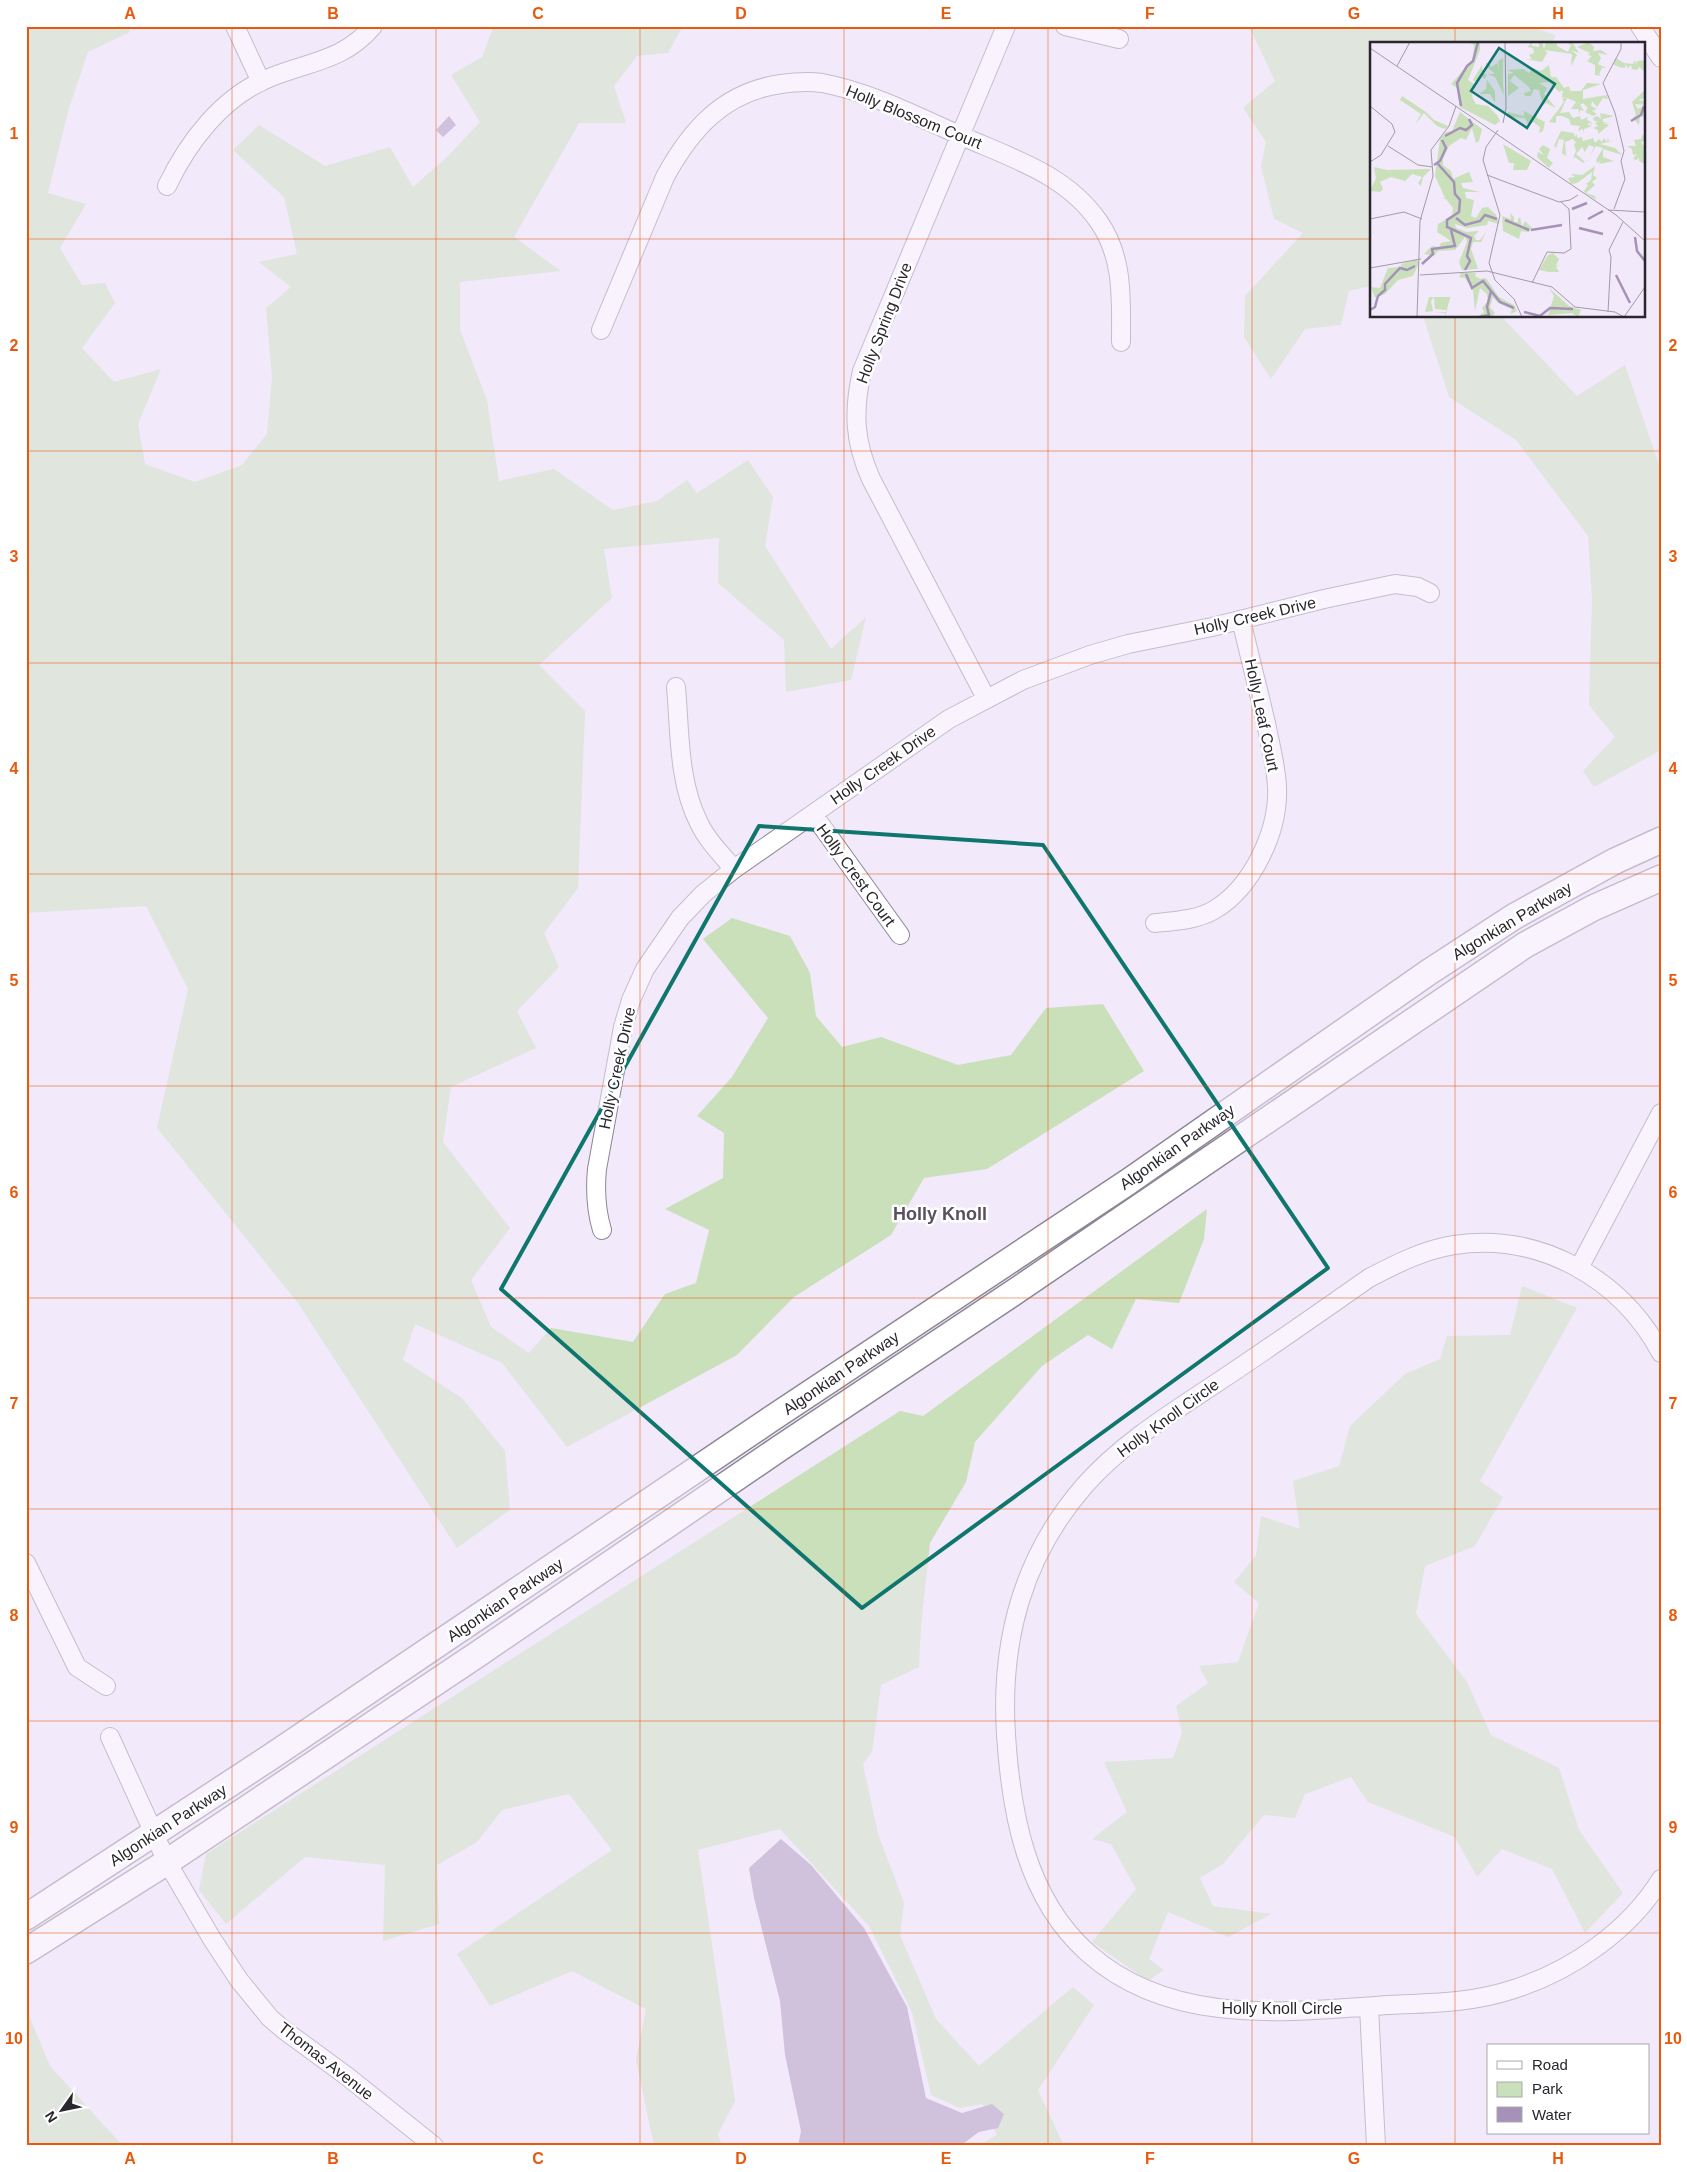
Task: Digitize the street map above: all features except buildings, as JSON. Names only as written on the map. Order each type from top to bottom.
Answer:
[{"type":"main road","name":"Algonkian Parkway","points":[[26,1917],[155,1835],[1111,1193],[1428,972],[1515,916],[1607,865],[1661,840]]},
{"type":"main road","name":"Algonkian Parkway","points":[[26,1952],[166,1862],[1010,1295],[1525,945],[1593,908],[1661,878]]},
{"type":"street","points":[[235,26],[260,82]]},
{"type":"street","points":[[167,186],[210,120],[240,93],[260,82],[316,64],[340,53],[373,26]]},
{"type":"street","name":"Holly Spring Drive","points":[[986,698],[871,479],[862,458],[858,441],[856,413],[857,392],[862,370],[1006,26]]},
{"type":"street","points":[[1065,26],[1119,39]]},
{"type":"street","points":[[1640,26],[1661,58]]},
{"type":"street","name":"Holly Blossom Court","points":[[601,330],[665,177],[678,153],[694,132],[708,118],[728,103],[748,92],[770,86],[799,82],[820,83],[864,94],[1049,175],[1071,190],[1087,206],[1111,244],[1121,286],[1121,342]]},
{"type":"street","name":"Holly Creek Drive","points":[[602,1230],[597,1209],[595,1184],[623,1027],[631,1000],[645,969],[680,918],[703,894],[734,869],[910,745],[986,698],[1023,680],[1090,655],[1128,644],[1395,584],[1418,587],[1430,593]]},
{"type":"street","name":"Holly Leaf Court","points":[[1155,923],[1190,919],[1214,910],[1243,885],[1263,854],[1275,818],[1277,787],[1273,754],[1241,620]]},
{"type":"street","points":[[676,687],[684,777],[689,800],[699,823],[710,841],[734,869]]},
{"type":"street","name":"Holly Crest Court","points":[[813,814],[900,935]]},
{"type":"street","points":[[1579,1268],[1661,1113]]},
{"type":"street","name":"Holly Knoll Circle","points":[[1661,1353],[1640,1321],[1602,1283],[1579,1268],[1532,1248],[1479,1242],[1453,1245],[1424,1252],[1369,1278],[1146,1431],[1107,1462],[1067,1509],[1044,1545],[1027,1580],[1015,1612],[1005,1671],[1004,1708],[1012,1796],[1027,1860],[1038,1887],[1068,1932],[1087,1952],[1108,1969],[1131,1983],[1182,2003],[1206,2008],[1235,2010],[1369,2007],[1453,2002],[1482,1998],[1515,1989],[1555,1973],[1582,1957],[1610,1936],[1637,1910],[1661,1879]]},
{"type":"street","points":[[26,1563],[76,1667],[106,1686]]},
{"type":"street","name":"Thomas Avenue","points":[[110,1737],[166,1862],[239,1980],[270,2018],[434,2146]]},
{"type":"street","points":[[1369,2007],[1376,2146]]},
{"type":"highlighted area","points":[[759,826],[1043,845],[1328,1268],[862,1608],[501,1289]]},
{"type":"green space","points":[[26,26],[128,26],[130,32],[88,52],[69,108],[48,193],[86,204],[60,248],[82,285],[105,283],[115,303],[82,348],[114,382],[161,369],[138,424],[145,464],[195,482],[242,465],[267,434],[272,377],[266,308],[291,287],[259,262],[297,254],[284,197],[233,150],[259,125],[325,166],[390,147],[413,187],[446,158],[480,122],[451,75],[482,57],[494,26],[683,26],[668,53],[637,56],[614,86],[626,123],[579,123],[514,237],[561,271],[460,282],[460,330],[487,400],[499,481],[554,469],[613,510],[657,501],[687,480],[697,493],[748,460],[773,497],[765,546],[831,649],[866,617],[851,680],[786,692],[784,640],[718,583],[719,538],[604,549],[612,598],[539,665],[585,711],[578,888],[544,933],[559,967],[517,1011],[536,1048],[451,1087],[443,1142],[510,1228],[471,1280],[491,1327],[529,1353],[551,1328],[633,1342],[665,1294],[696,1283],[709,1230],[665,1209],[723,1178],[724,1133],[697,1116],[732,1077],[768,1018],[703,939],[732,918],[790,936],[810,973],[816,1016],[842,1047],[881,1037],[958,1065],[1011,1055],[1046,1008],[1103,1004],[1144,1071],[987,1169],[924,1178],[891,1235],[794,1297],[737,1355],[567,1447],[502,1363],[415,1324],[403,1360],[462,1398],[505,1451],[510,1510],[457,1548],[298,1303],[157,1128],[188,989],[146,906],[26,913]]},
{"type":"green space","points":[[1249,26],[1529,26],[1556,35],[1552,42],[1370,42],[1370,286],[1349,291],[1341,325],[1305,329],[1271,379],[1244,337],[1245,296],[1303,233],[1274,219],[1261,166],[1266,142],[1243,108],[1275,81]]},
{"type":"green space","points":[[1424,318],[1503,318],[1577,396],[1625,365],[1661,471],[1661,750],[1594,787],[1583,771],[1615,737],[1589,705],[1592,599],[1588,536],[1516,440],[1449,397]]},
{"type":"green space","points":[[1207,1209],[1204,1239],[1179,1303],[1136,1299],[1112,1349],[1088,1335],[1042,1366],[975,1442],[966,1482],[930,1543],[921,1625],[919,1667],[881,1685],[872,1752],[863,1764],[878,1834],[904,1903],[900,1935],[936,2019],[979,2066],[1073,1987],[1094,2005],[1038,2090],[1064,2146],[978,2146],[997,2135],[982,2104],[960,2108],[931,2095],[912,2012],[869,1926],[780,1829],[698,1850],[735,2101],[718,2134],[722,2146],[654,2146],[636,2059],[646,2009],[572,1971],[490,2006],[457,1954],[612,1850],[569,1794],[502,1810],[477,1842],[437,1865],[439,1924],[383,1941],[385,1865],[305,1857],[226,1924],[199,1890],[206,1854],[900,1411],[923,1416]]},
{"type":"green space","points":[[1522,1286],[1577,1308],[1480,1481],[1503,1497],[1475,1546],[1425,1566],[1416,1614],[1467,1682],[1491,1735],[1559,1768],[1579,1830],[1623,1893],[1585,1933],[1552,1869],[1502,1849],[1477,1877],[1455,1837],[1368,1802],[1351,1777],[1305,1794],[1295,1818],[1264,1815],[1223,1864],[1200,1878],[1213,1906],[1271,1914],[1228,1937],[1168,1912],[1149,1959],[1164,1970],[1148,1981],[1092,1942],[1136,1889],[1111,1844],[1092,1839],[1127,1812],[1104,1762],[1173,1758],[1182,1733],[1176,1706],[1208,1683],[1199,1666],[1238,1662],[1259,1603],[1234,1582],[1256,1555],[1261,1516],[1300,1529],[1293,1481],[1339,1466],[1350,1426],[1405,1374],[1440,1359],[1447,1336],[1510,1335]]},
{"type":"green space","points":[[26,2008],[50,2066],[123,2146],[26,2146]]},
{"type":"water","points":[[449,116],[456,125],[443,137],[436,130]]},
{"type":"water","points":[[781,1839],[811,1865],[864,1928],[907,2007],[926,2098],[962,2113],[992,2104],[1004,2114],[998,2128],[979,2132],[960,2146],[798,2146],[801,2131],[785,2055],[780,2001],[754,1898],[749,1868]]},
{"type":"district","name":"Holly Knoll","points":[[940,1214]]}]
